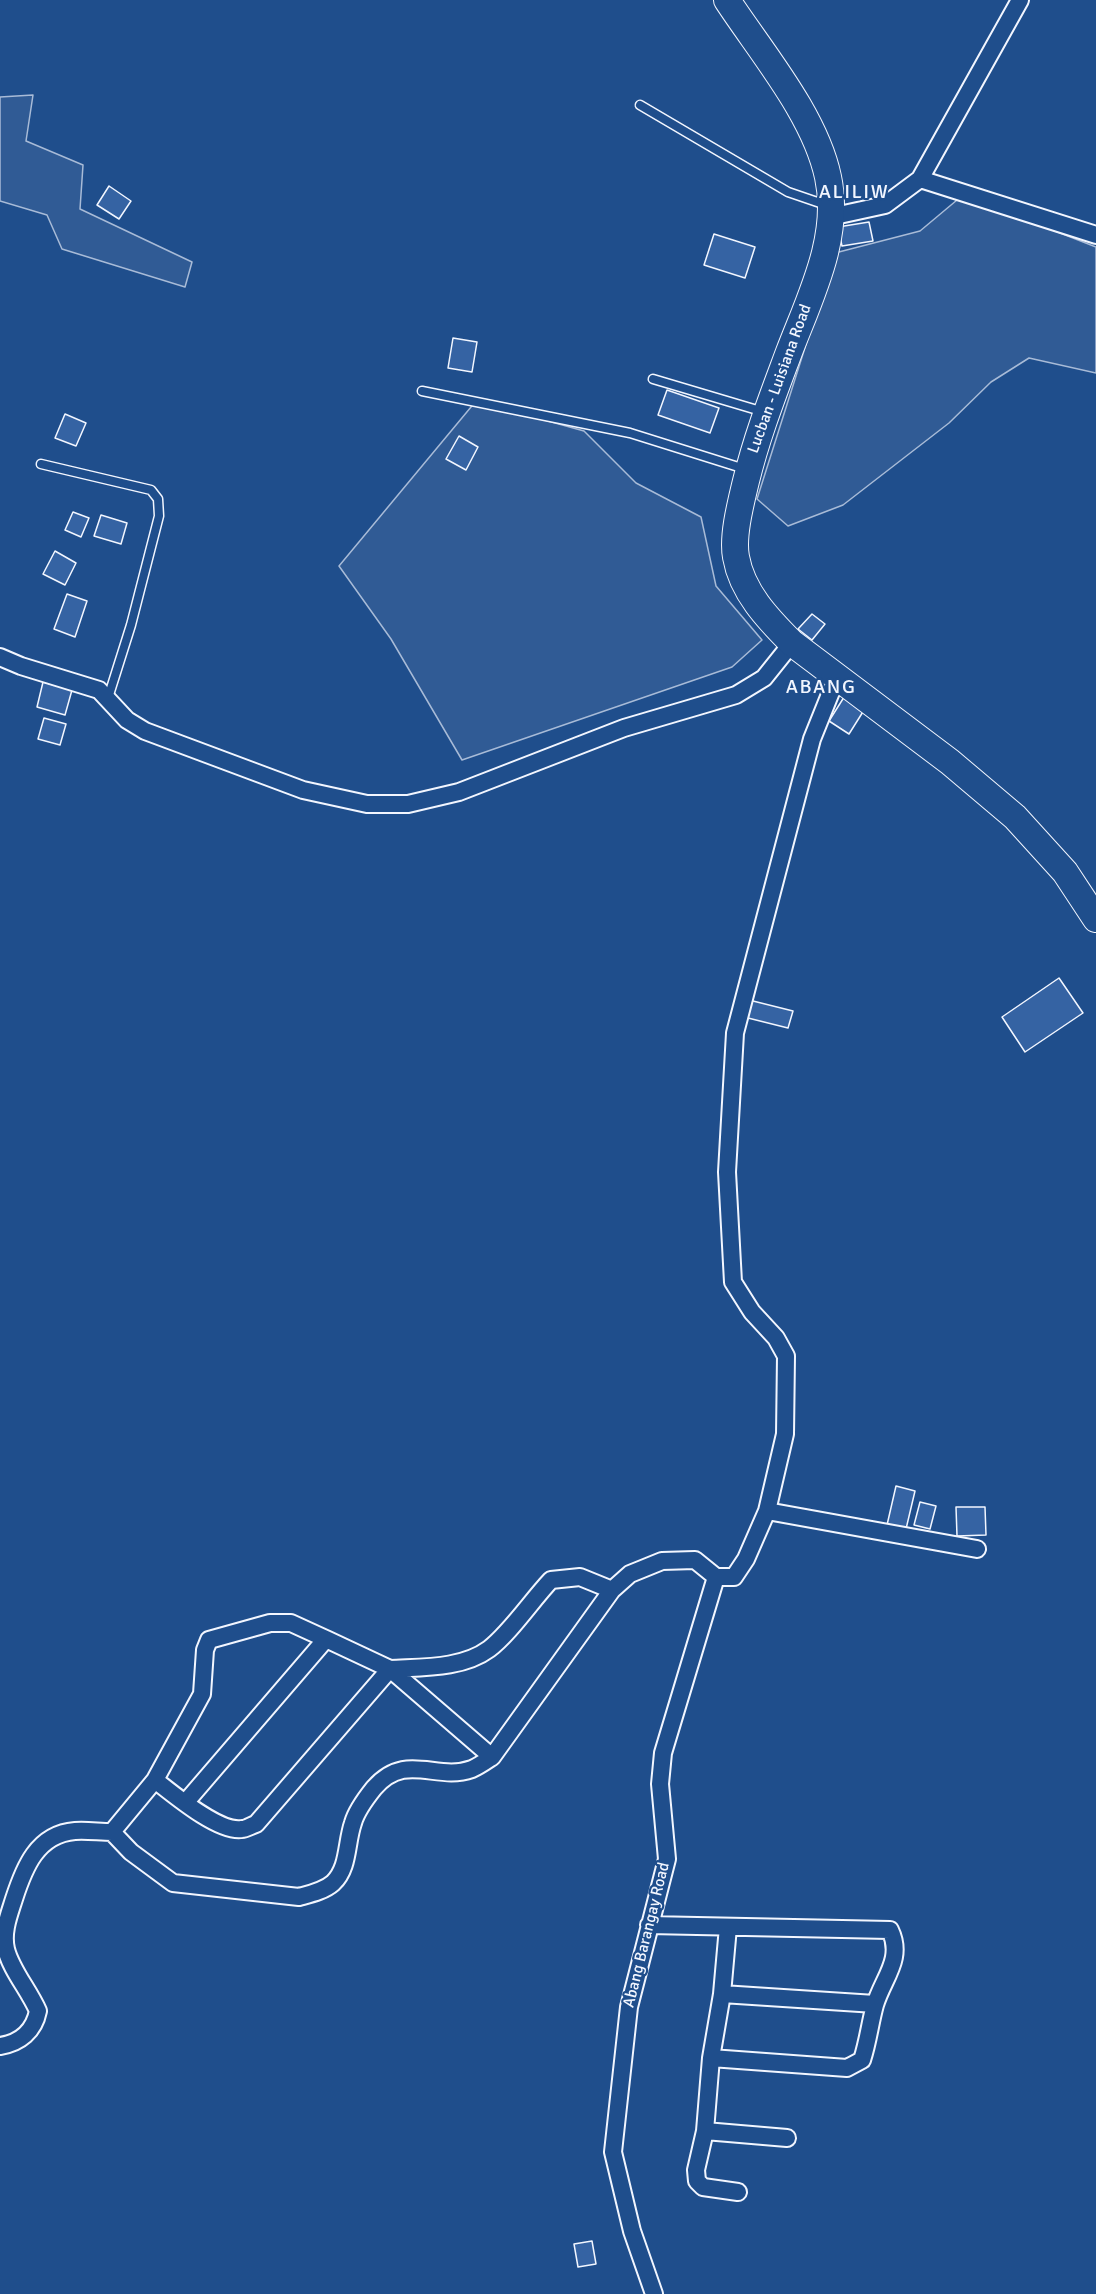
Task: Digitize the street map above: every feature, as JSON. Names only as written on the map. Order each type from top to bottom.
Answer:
[{"type":"main road","name":"Lucban - Luisiana Road","points":[[727,0],[791,97],[817,143],[828,177],[830,211],[824,258],[766,412],[739,507],[736,556],[748,591],[771,623],[792,643],[950,762],[1015,817],[1065,872],[1096,919]]},
{"type":"street","points":[[830,211],[885,205],[920,179],[1020,0]]},
{"type":"street","points":[[920,179],[1096,235]]},
{"type":"street","points":[[0,657],[21,666],[99,690],[127,720],[145,731],[303,790],[367,804],[408,804],[459,792],[624,728],[736,695],[764,678],[792,643]]},
{"type":"street","points":[[0,2046],[13,2044],[27,2034],[36,2021],[38,2011],[6,1948],[5,1929],[30,1857],[41,1845],[57,1835],[74,1831],[112,1832],[131,1851],[173,1883],[299,1897],[332,1884],[345,1863],[353,1821],[375,1787],[401,1769],[442,1772],[472,1769],[492,1757],[612,1590],[630,1574],[662,1561],[695,1560],[716,1577],[734,1576],[746,1559],[767,1511],[785,1434],[786,1356],[776,1338],[752,1312],[733,1282],[727,1172],[735,1033],[812,739],[837,677]]},
{"type":"street","points":[[767,1511],[977,1548]]},
{"type":"street","points":[[155,1780],[185,1803],[225,1826],[241,1830],[256,1824],[390,1669],[444,1666],[476,1656],[490,1648],[551,1580],[580,1577],[612,1590]]},
{"type":"street","name":"Abang Barangay Road","points":[[654,2294],[632,2231],[613,2152],[629,2007],[667,1859],[660,1784],[663,1753],[716,1577]]},
{"type":"street","points":[[112,1832],[155,1780],[202,1694],[205,1650],[209,1640],[270,1623],[291,1623],[390,1669],[492,1757]]},
{"type":"street","points":[[185,1803],[326,1639]]},
{"type":"street","points":[[649,1925],[890,1930],[896,1942],[895,1961],[875,2004],[862,2060],[848,2068],[711,2058]]},
{"type":"street","points":[[728,1927],[722,1994],[711,2058],[705,2131],[696,2170],[697,2181],[703,2187],[738,2192]]},
{"type":"street","points":[[722,1994],[875,2004]]},
{"type":"street","points":[[705,2131],[787,2138]]},
{"type":"lane","points":[[640,105],[788,192],[830,211]]},
{"type":"lane","points":[[653,379],[766,412]]},
{"type":"lane","points":[[422,392],[630,433],[749,471]]},
{"type":"lane","points":[[41,464],[151,490],[158,499],[159,516],[143,582],[108,698]]},
{"type":"shaded area","points":[[33,95],[26,141],[83,165],[80,209],[192,262],[185,287],[62,249],[47,215],[0,201],[0,97]]},
{"type":"shaded area","points":[[963,195],[1096,247],[1096,373],[1029,358],[991,382],[949,423],[843,505],[788,526],[757,499],[835,253],[920,231]]},
{"type":"shaded area","points":[[476,401],[584,431],[636,483],[701,517],[716,586],[762,640],[732,667],[462,760],[391,639],[339,566]]},
{"type":"building","points":[[109,186],[131,201],[119,219],[97,205]]},
{"type":"building","points":[[869,222],[873,241],[842,246],[838,227]]},
{"type":"building","points":[[714,234],[755,247],[745,278],[704,265]]},
{"type":"building","points":[[453,338],[477,342],[472,372],[448,368]]},
{"type":"building","points":[[667,390],[719,408],[710,433],[658,415]]},
{"type":"building","points":[[65,414],[86,423],[76,446],[55,438]]},
{"type":"building","points":[[459,436],[478,447],[466,470],[446,459]]},
{"type":"building","points":[[73,512],[89,518],[81,537],[65,530]]},
{"type":"building","points":[[101,515],[127,523],[121,544],[94,536]]},
{"type":"building","points":[[55,551],[76,563],[65,585],[43,574]]},
{"type":"building","points":[[67,594],[87,601],[75,637],[54,629]]},
{"type":"building","points":[[812,614],[825,624],[812,640],[798,629]]},
{"type":"building","points":[[43,682],[72,690],[65,715],[37,707]]},
{"type":"building","points":[[846,694],[866,707],[849,734],[829,721]]},
{"type":"building","points":[[44,718],[66,724],[60,745],[38,739]]},
{"type":"building","points":[[1059,978],[1083,1013],[1025,1052],[1002,1017]]},
{"type":"building","points":[[749,1000],[793,1011],[788,1028],[744,1017]]},
{"type":"building","points":[[896,1486],[915,1491],[906,1529],[887,1525]]},
{"type":"building","points":[[920,1502],[936,1506],[930,1529],[914,1525]]},
{"type":"building","points":[[956,1507],[985,1507],[986,1535],[957,1536]]},
{"type":"building","points":[[592,2241],[596,2264],[578,2267],[574,2244]]},
{"type":"district","name":"ALILIW","points":[[854,193]]},
{"type":"district","name":"ABANG","points":[[821,688]]}]
